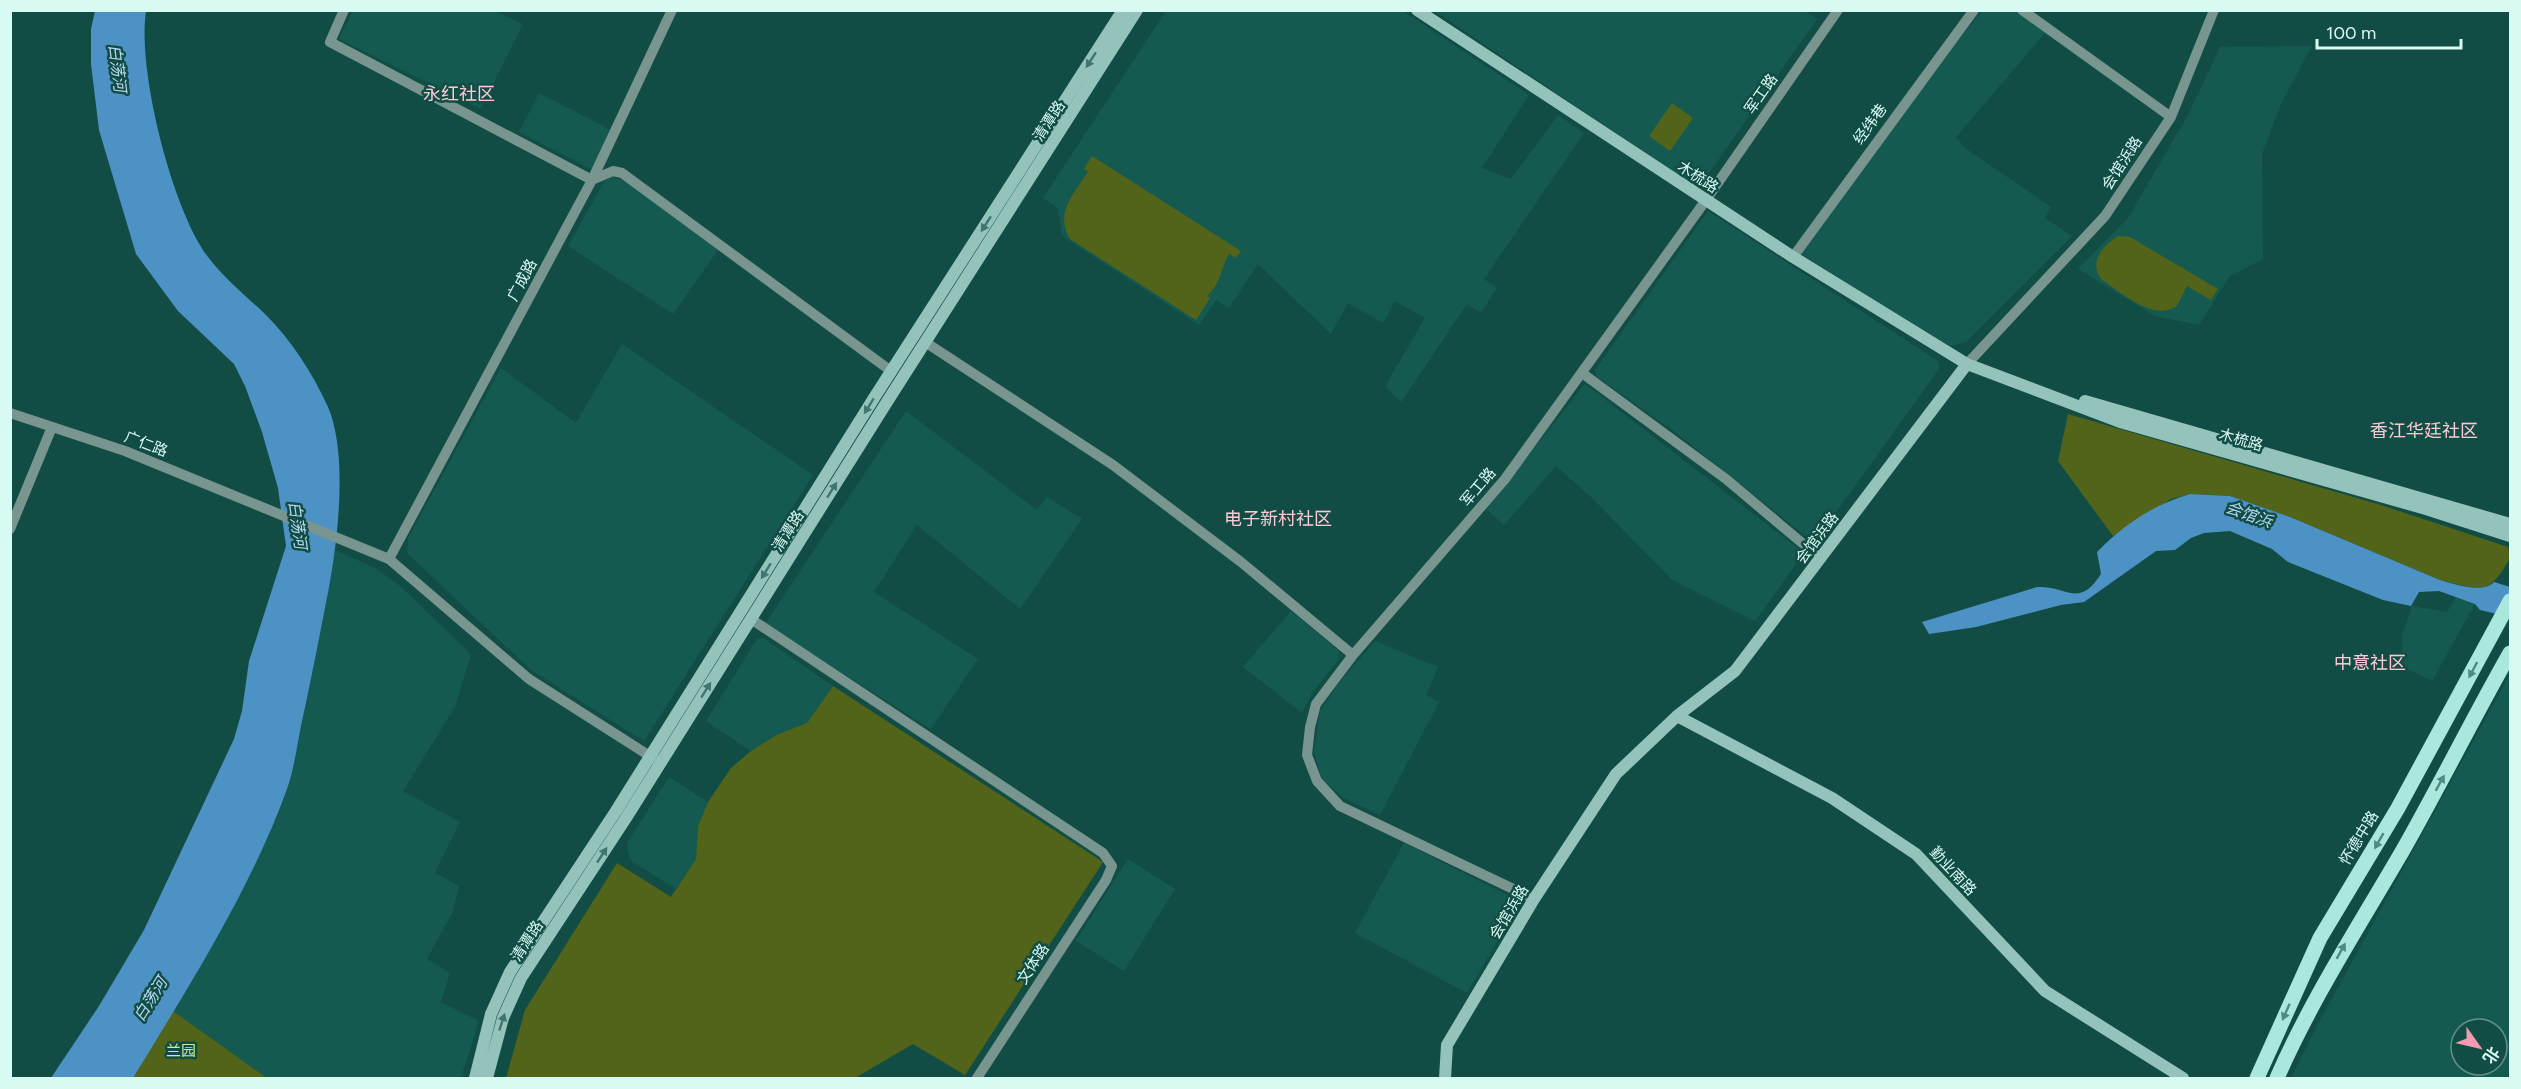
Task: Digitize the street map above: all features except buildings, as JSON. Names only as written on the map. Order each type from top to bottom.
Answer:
[{"type":"main road","name":"怀德中路","points":[[2257,1078],[2320,938],[2398,808],[2511,601]]},
{"type":"main road","points":[[2277,1078],[2298,1029],[2407,843],[2511,653]]},
{"type":"street","points":[[344,10],[330,42],[592,180],[613,171],[622,173],[891,371]]},
{"type":"street","name":"广成路","points":[[389,559],[592,180],[672,10]]},
{"type":"street","name":"清潭路","points":[[487,1078],[503,1018],[521,978],[891,371],[1123,10]]},
{"type":"street","name":"清潭路","points":[[475,1078],[491,1014],[510,972],[751,619],[1137,10]]},
{"type":"street","name":"军工路","points":[[1534,899],[1340,806],[1317,781],[1307,755],[1316,704],[1353,656],[1505,479],[1706,200],[1838,10]]},
{"type":"street","name":"经纬巷","points":[[1793,257],[1974,10]]},
{"type":"street","points":[[2022,10],[2171,117]]},
{"type":"street","name":"会馆浜路","points":[[1444,1078],[1447,1044],[1534,899],[1616,774],[1677,716],[1735,671],[1967,364],[2105,216],[2171,117],[2214,10]]},
{"type":"street","name":"木梳路","points":[[1422,12],[1793,257],[1967,364],[2120,422],[2426,509],[2511,536]]},
{"type":"street","points":[[926,342],[1113,465],[1242,562],[1353,656]]},
{"type":"street","name":"木梳路","points":[[1967,364],[1987,365],[2089,402],[2511,524]]},
{"type":"street","points":[[1581,373],[1726,479],[1820,558]]},
{"type":"street","name":"广仁路","points":[[10,413],[125,451],[389,559],[529,679],[655,760]]},
{"type":"street","points":[[10,529],[52,426]]},
{"type":"street","name":"文体路","points":[[751,619],[1103,853],[1112,866],[1106,880],[977,1078]]},
{"type":"street","name":"勤业南路","points":[[1677,716],[1832,798],[1916,854],[2045,991],[2183,1078]]},
{"type":"shaded area","points":[[1804,10],[1817,19],[1698,189],[1435,11]]},
{"type":"shaded area","points":[[353,11],[495,11],[523,24],[481,109],[339,39]]},
{"type":"shaded area","points":[[1166,11],[1403,11],[1529,95],[1482,168],[1511,179],[1558,115],[1584,133],[1484,279],[1497,288],[1481,313],[1467,304],[1401,402],[1385,386],[1425,318],[1395,301],[1383,323],[1348,303],[1331,334],[1258,264],[1229,308],[1216,300],[1199,325],[1062,236],[1058,208],[1043,198]]},
{"type":"shaded area","points":[[1982,11],[2016,11],[2045,33],[1956,137],[1965,148],[2051,207],[2045,218],[2072,236],[1966,342],[1951,346],[1910,323],[1800,253],[1927,78]]},
{"type":"shaded area","points":[[2312,46],[2282,102],[2262,154],[2263,259],[2230,276],[2199,325],[2155,316],[2078,269],[2128,218],[2189,113],[2220,47]]},
{"type":"shaded area","points":[[539,93],[611,130],[591,169],[519,132]]},
{"type":"shaded area","points":[[611,177],[626,181],[718,250],[673,314],[568,246],[605,180]]},
{"type":"shaded area","points":[[1708,211],[1938,361],[1939,369],[1814,543],[1675,432],[1596,376],[1595,370]]},
{"type":"shaded area","points":[[622,344],[813,475],[644,741],[531,670],[407,553],[408,538],[501,368],[576,423]]},
{"type":"shaded area","points":[[1585,384],[1804,553],[1755,621],[1672,580],[1591,497],[1556,466],[1504,525],[1486,509]]},
{"type":"shaded area","points":[[906,411],[1037,510],[1047,497],[1082,519],[1020,609],[917,525],[874,592],[978,659],[931,729],[765,624]]},
{"type":"shaded area","points":[[335,550],[377,569],[400,586],[471,654],[455,707],[403,791],[460,822],[435,873],[459,886],[452,913],[427,959],[450,973],[441,1002],[479,1021],[461,1078],[267,1078],[173,1011],[249,878],[288,785]]},
{"type":"shaded area","points":[[2456,597],[2475,604],[2432,681],[2403,667],[2402,636],[2412,606],[2447,612]]},
{"type":"shaded area","points":[[1291,611],[1339,651],[1339,659],[1312,693],[1302,713],[1243,667]]},
{"type":"shaded area","points":[[763,638],[833,686],[807,723],[776,735],[751,751],[706,721],[757,639]]},
{"type":"shaded area","points":[[1375,641],[1438,667],[1426,695],[1439,702],[1380,815],[1344,798],[1321,778],[1314,750],[1320,711],[1338,684]]},
{"type":"shaded area","points":[[2510,674],[2509,1071],[2509,1017],[2449,1017],[2449,1077],[2507,1078],[2291,1078],[2319,1022]]},
{"type":"shaded area","points":[[669,777],[708,802],[698,826],[696,859],[676,889],[630,860],[627,843]]},
{"type":"shaded area","points":[[1404,843],[1513,898],[1518,906],[1467,993],[1355,933]]},
{"type":"shaded area","points":[[1128,859],[1175,889],[1124,971],[1076,941]]},
{"type":"green space","points":[[1672,103],[1693,118],[1670,151],[1649,136]]},
{"type":"green space","points":[[1092,156],[1241,251],[1236,258],[1229,254],[1218,281],[1207,296],[1210,298],[1196,320],[1070,239],[1064,221],[1065,212],[1072,196],[1088,172],[1084,169]]},
{"type":"green space","points":[[2118,236],[2130,237],[2218,289],[2211,300],[2187,286],[2177,306],[2168,310],[2158,311],[2138,304],[2102,280],[2098,274],[2096,267],[2099,255]]},
{"type":"green space","points":[[2068,414],[2381,505],[2508,547],[2510,558],[2496,579],[2489,585],[2475,588],[2440,580],[2290,517],[2230,496],[2190,494],[2171,499],[2113,536],[2058,461]]},
{"type":"green space","points":[[833,686],[1103,862],[965,1075],[913,1044],[855,1078],[506,1078],[525,1010],[617,863],[671,897],[696,859],[698,826],[708,802],[731,768],[751,751],[776,735],[807,723]]},
{"type":"green space","name":"兰园","points":[[173,1011],[267,1078],[133,1078]]},
{"type":"water","name":"白荡河","points":[[95,11],[146,11],[147,68],[152,102],[170,174],[182,207],[208,257],[276,325],[316,382],[328,407],[338,448],[338,521],[329,587],[287,789],[237,901],[133,1078],[51,1078],[99,1006],[144,930],[234,739],[242,711],[249,661],[286,546],[278,488],[262,432],[234,364],[178,311],[136,254],[99,130],[91,64],[91,29]]},
{"type":"water","name":"会馆浜","points":[[2190,494],[2230,496],[2290,517],[2446,582],[2475,588],[2489,586],[2494,582],[2510,587],[2510,617],[2480,610],[2475,604],[2439,591],[2419,592],[2411,606],[2383,600],[2288,562],[2272,549],[2230,531],[2204,533],[2191,538],[2175,550],[2156,551],[2084,602],[2061,605],[1976,627],[1929,634],[1922,622],[2037,587],[2072,593],[2086,591],[2101,574],[2097,552],[2107,542],[2151,510]]},
{"type":"district","name":"永红社区","points":[[459,94]]},
{"type":"district","name":"香江华廷社区","points":[[2424,431]]},
{"type":"district","name":"电子新村社区","points":[[1278,519]]},
{"type":"district","name":"中意社区","points":[[2370,663]]}]
